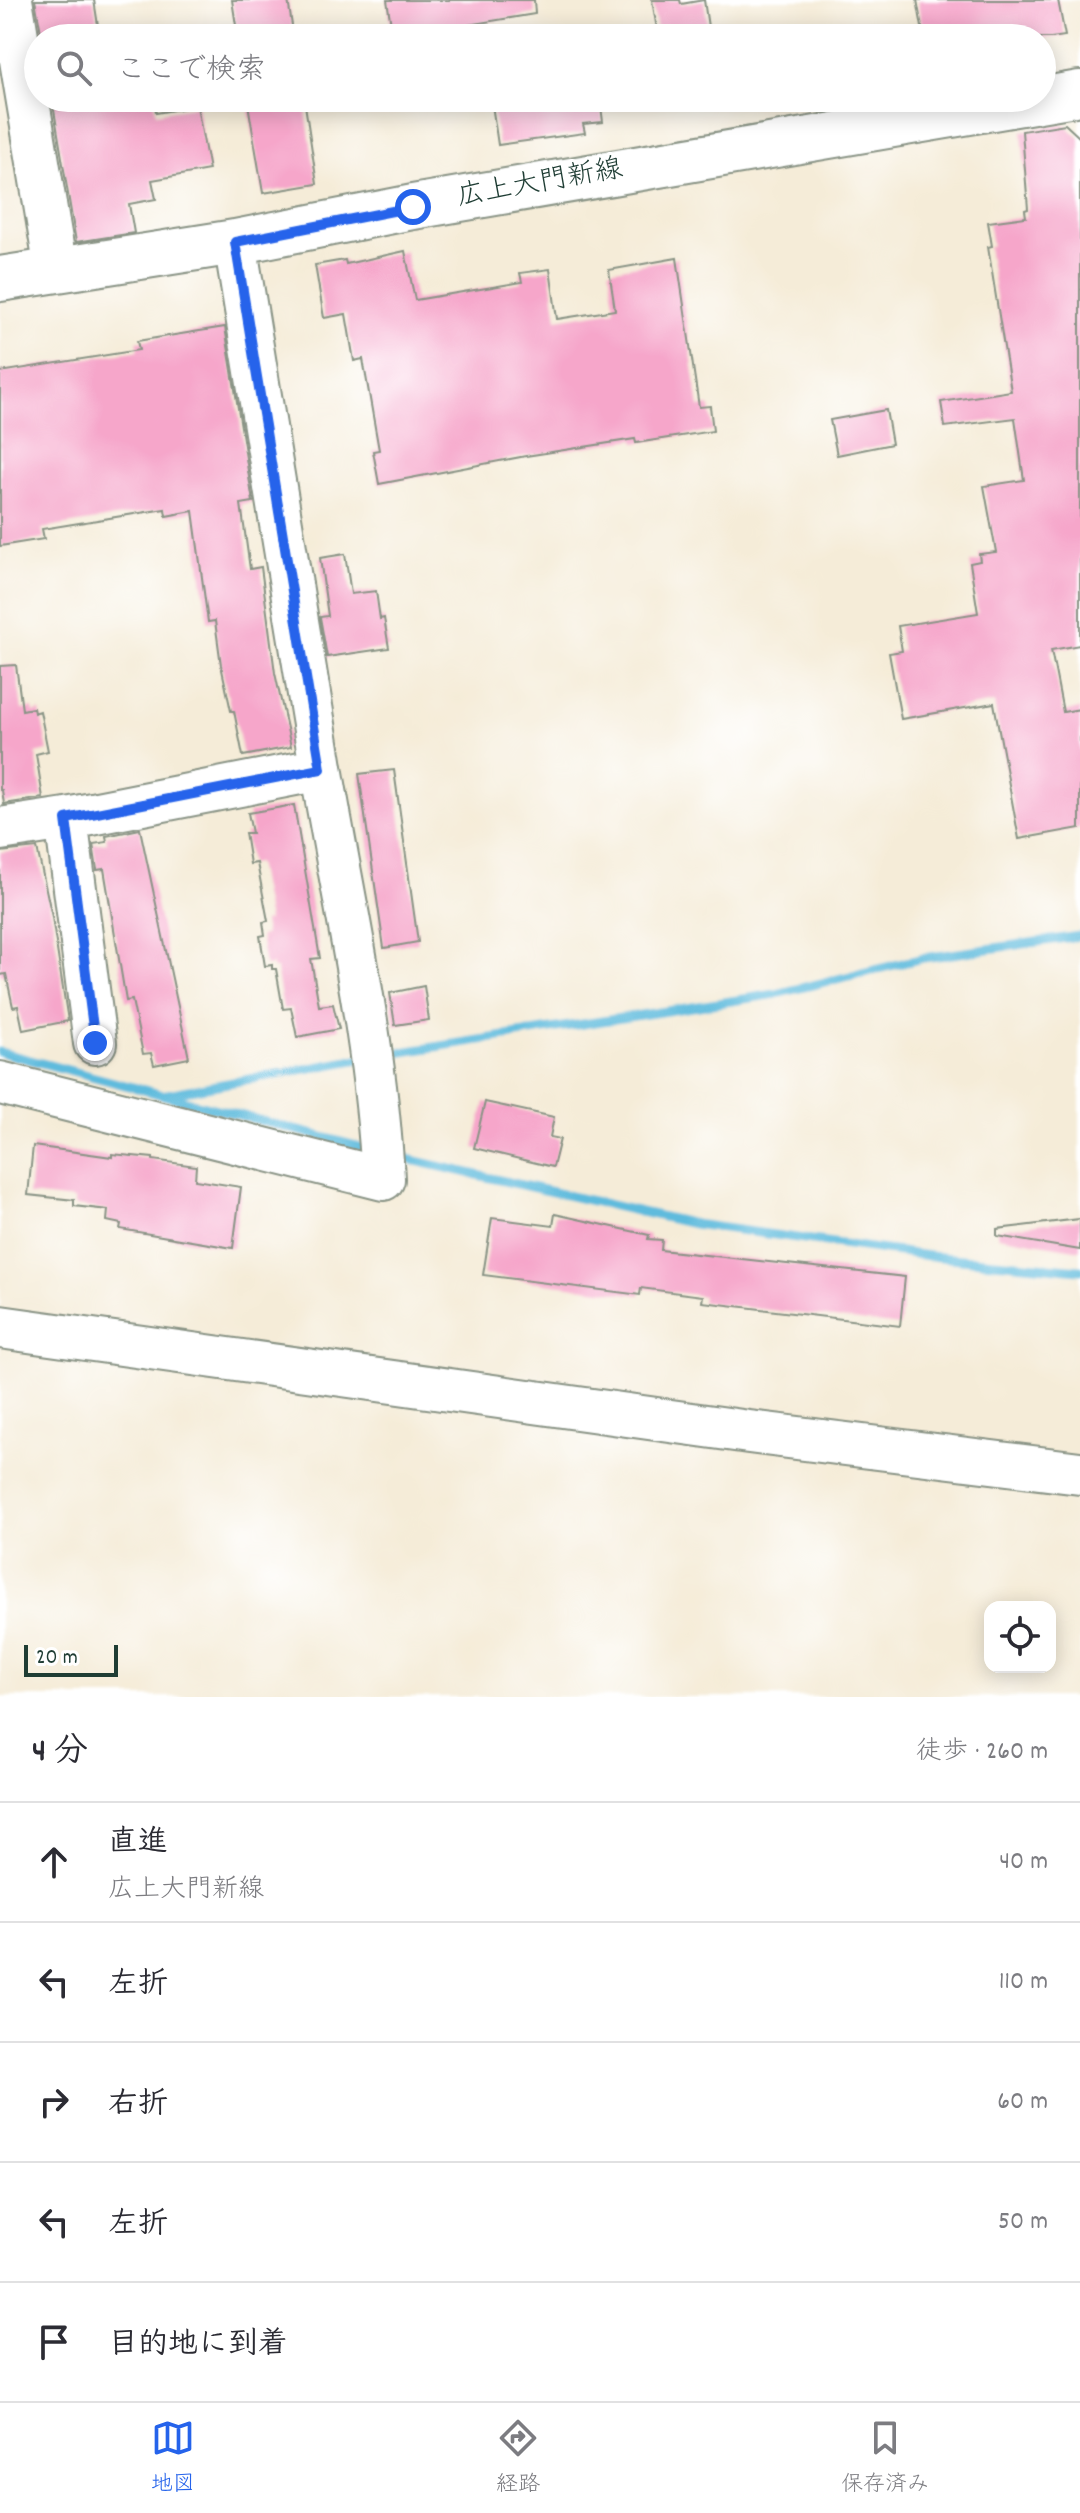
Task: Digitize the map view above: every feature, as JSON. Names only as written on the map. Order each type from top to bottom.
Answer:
[{"type":"main road","name":"広上大門新線","points":[[1056,97],[1080,93]]},
{"type":"main road","name":"広上大門新線","points":[[0,279],[235,242],[413,207],[969,112]]},
{"type":"street","points":[[11,0],[24,78]]},
{"type":"street","points":[[30,112],[56,270]]},
{"type":"street","points":[[0,1083],[383,1179],[370,1056],[235,242]]},
{"type":"street","points":[[0,829],[321,769]]},
{"type":"street","points":[[66,819],[95,1043]]},
{"type":"street","points":[[0,1327],[749,1432],[1080,1473]]},
{"type":"building","points":[[35,0],[94,0],[98,24],[39,24]]},
{"type":"building","points":[[232,0],[288,0],[292,24],[236,24]]},
{"type":"building","points":[[387,0],[534,0],[535,14],[474,24],[391,24]]},
{"type":"building","points":[[652,0],[680,0],[681,4],[704,0],[708,24],[656,24]]},
{"type":"building","points":[[917,0],[1058,0],[1065,36],[1056,37],[1056,24],[921,24]]},
{"type":"building","points":[[54,112],[198,112],[209,170],[152,180],[156,199],[129,204],[134,233],[76,242]]},
{"type":"building","points":[[249,112],[306,112],[317,184],[263,193]]},
{"type":"building","points":[[493,112],[602,112],[603,122],[583,124],[585,133],[498,145]]},
{"type":"building","points":[[1065,124],[1080,138],[1080,645],[1051,650],[1063,712],[1080,709],[1080,828],[1019,839],[994,703],[901,719],[889,653],[902,651],[898,626],[978,613],[970,563],[980,561],[979,554],[996,552],[984,486],[1024,480],[1015,418],[945,427],[941,402],[1011,391],[988,247],[992,246],[988,222],[1026,217],[1022,131]]},
{"type":"building","points":[[405,251],[415,300],[522,282],[520,273],[550,269],[557,319],[615,310],[609,270],[677,258],[699,407],[710,406],[713,431],[636,443],[635,439],[526,456],[379,484],[373,451],[379,450],[363,359],[354,361],[346,314],[324,318],[315,265],[345,260],[346,264]]},
{"type":"building","points":[[225,327],[253,502],[241,504],[250,569],[261,567],[275,673],[291,747],[243,756],[221,665],[215,621],[208,622],[193,511],[166,516],[165,509],[42,529],[44,539],[0,546],[0,372],[139,350],[137,341]]},
{"type":"building","points":[[886,410],[892,444],[837,455],[830,420]]},
{"type":"building","points":[[345,554],[351,594],[376,591],[389,648],[327,657],[320,617],[328,616],[320,558]]},
{"type":"building","points":[[16,665],[22,710],[33,708],[34,713],[40,711],[48,751],[36,754],[43,798],[4,804],[0,790],[0,666]]},
{"type":"building","points":[[394,770],[418,942],[384,948],[359,774]]},
{"type":"building","points":[[294,805],[320,958],[311,959],[319,1006],[333,1004],[339,1029],[297,1037],[291,1008],[283,1009],[276,969],[272,969],[272,965],[265,966],[260,936],[265,935],[263,922],[268,921],[257,863],[250,864],[245,833],[252,833],[248,813]]},
{"type":"building","points":[[140,829],[189,1058],[154,1065],[151,1053],[143,1054],[132,1000],[126,1001],[104,869],[97,870],[93,844],[107,842],[106,836]]},
{"type":"building","points":[[37,848],[52,917],[68,1021],[23,1030],[18,1006],[13,1007],[6,974],[0,975],[0,852]]},
{"type":"building","points":[[424,986],[429,1020],[395,1025],[390,993]]},
{"type":"building","points":[[485,1102],[554,1117],[550,1137],[560,1139],[553,1167],[474,1148]]},
{"type":"building","points":[[33,1146],[112,1157],[112,1154],[153,1158],[196,1166],[195,1180],[241,1187],[233,1248],[120,1229],[121,1224],[107,1221],[108,1210],[74,1206],[74,1200],[28,1195]]},
{"type":"building","points":[[555,1214],[649,1235],[648,1239],[662,1240],[661,1250],[905,1277],[900,1326],[702,1302],[703,1296],[641,1288],[640,1295],[483,1275],[492,1218],[553,1226]]},
{"type":"building","points":[[1080,1219],[1080,1250],[997,1236],[997,1229]]},
{"type":"waterway","points":[[383,1055],[776,994],[923,958],[1080,936]]},
{"type":"waterway","points":[[0,1052],[368,1149]]},
{"type":"waterway","points":[[162,1095],[360,1059]]},
{"type":"waterway","points":[[394,1156],[694,1224],[929,1256],[1080,1270]]},
{"type":"route","points":[[95,1043],[66,819],[321,769],[235,242],[413,207]]}]
